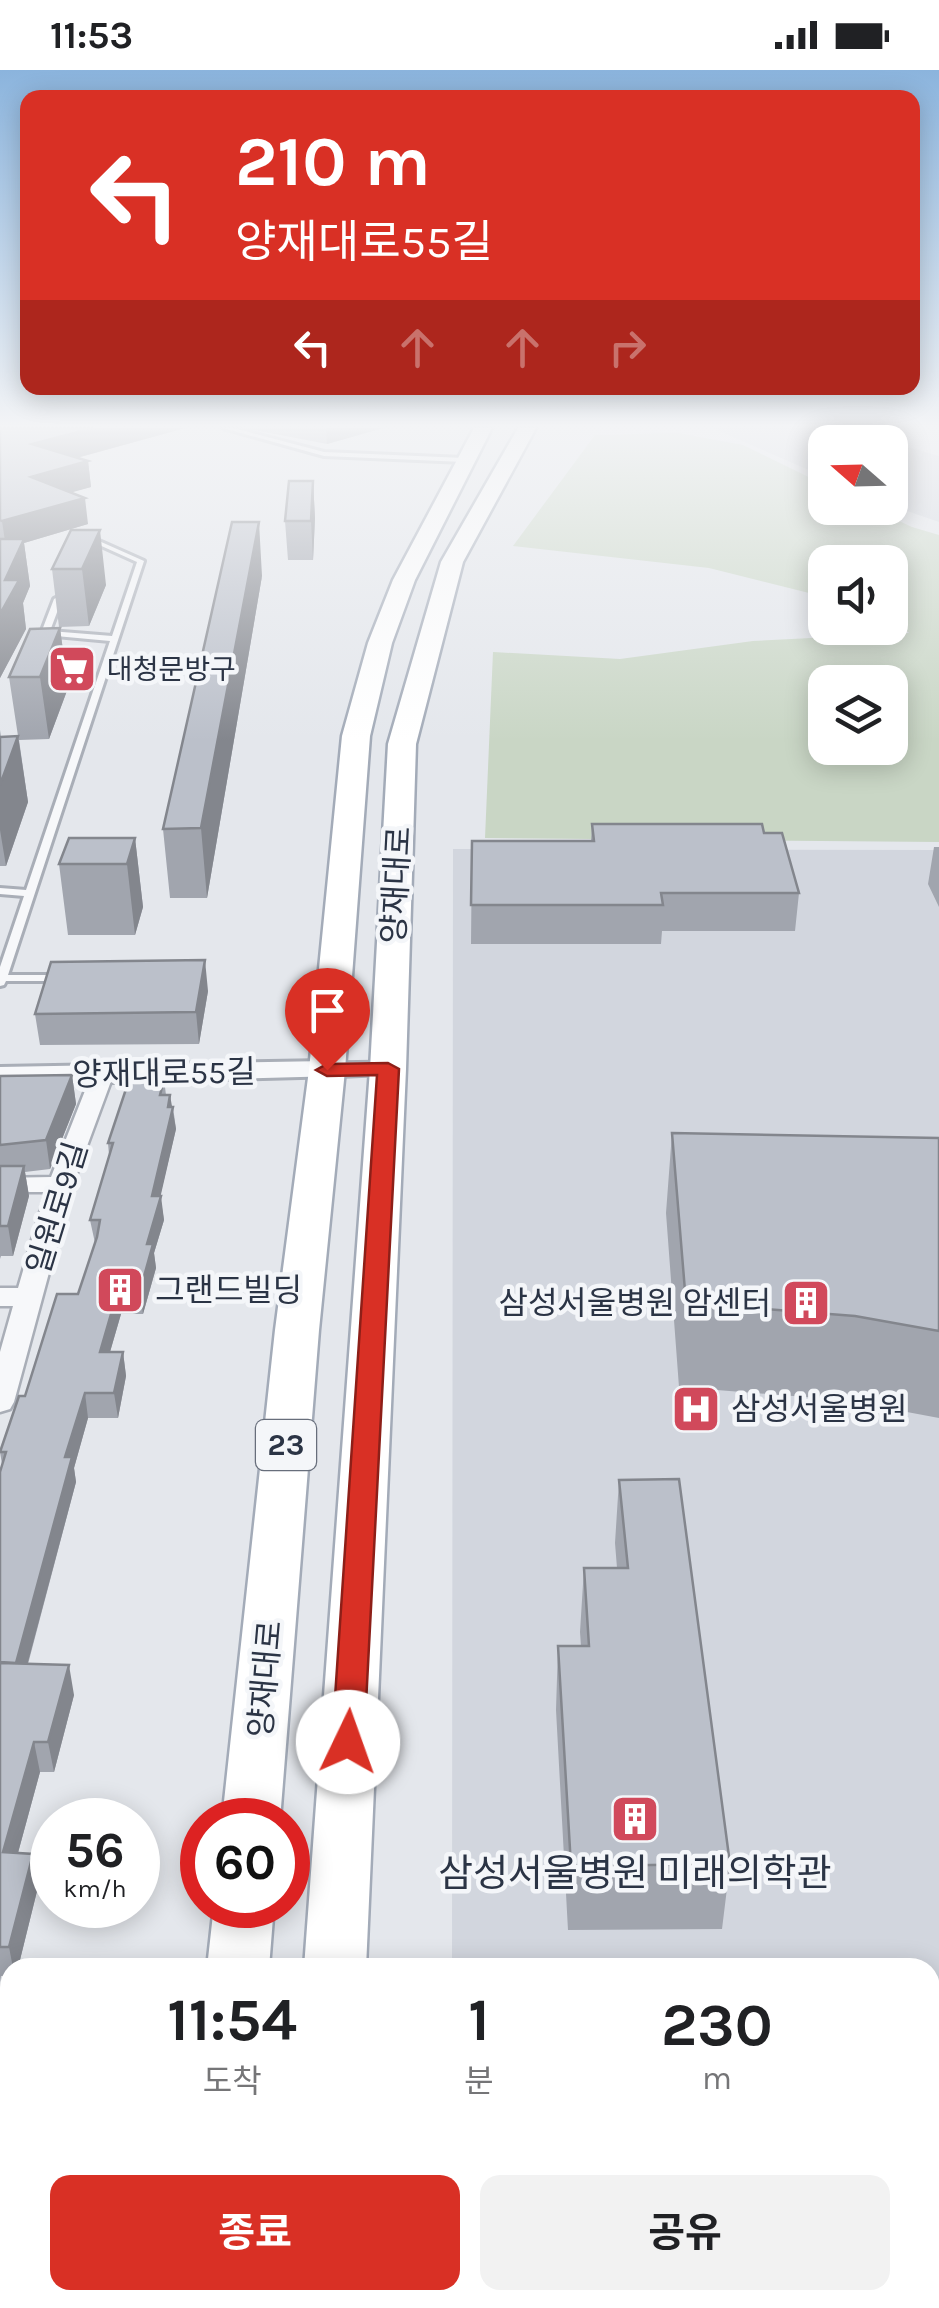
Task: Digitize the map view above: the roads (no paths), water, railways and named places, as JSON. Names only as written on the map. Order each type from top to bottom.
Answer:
[{"type":"main road","name":"양재대로","points":[[254,1798],[297,1330],[327,1070],[356,736],[380,643],[428,532]]},
{"type":"main road","name":"양재대로","points":[[336,1958],[388,1069],[402,744],[452,562],[468,532]]},
{"type":"main road","points":[[239,1958],[242,1928]]},
{"type":"street","name":"양재대로55길","points":[[0,1076],[388,1069]]},
{"type":"street","name":"일원로9길","points":[[0,1402],[61,1184],[103,1073]]},
{"type":"street","points":[[0,1185],[61,1184]]},
{"type":"street","points":[[0,1298],[30,1297]]},
{"type":"lane","points":[[78,977],[1,981],[140,561],[88,538]]},
{"type":"lane","points":[[58,598],[46,633],[114,640]]},
{"type":"lane","points":[[0,892],[31,893]]},
{"type":"place","name":"대청문방구","points":[[72,669]]},
{"type":"place","name":"그랜드빌딩","points":[[120,1290]]},
{"type":"place","name":"삼성서울병원 암센터","points":[[806,1303]]},
{"type":"place","name":"삼성서울병원","points":[[696,1409]]},
{"type":"place","name":"삼성서울병원 미래의학관","points":[[635,1819]]}]
